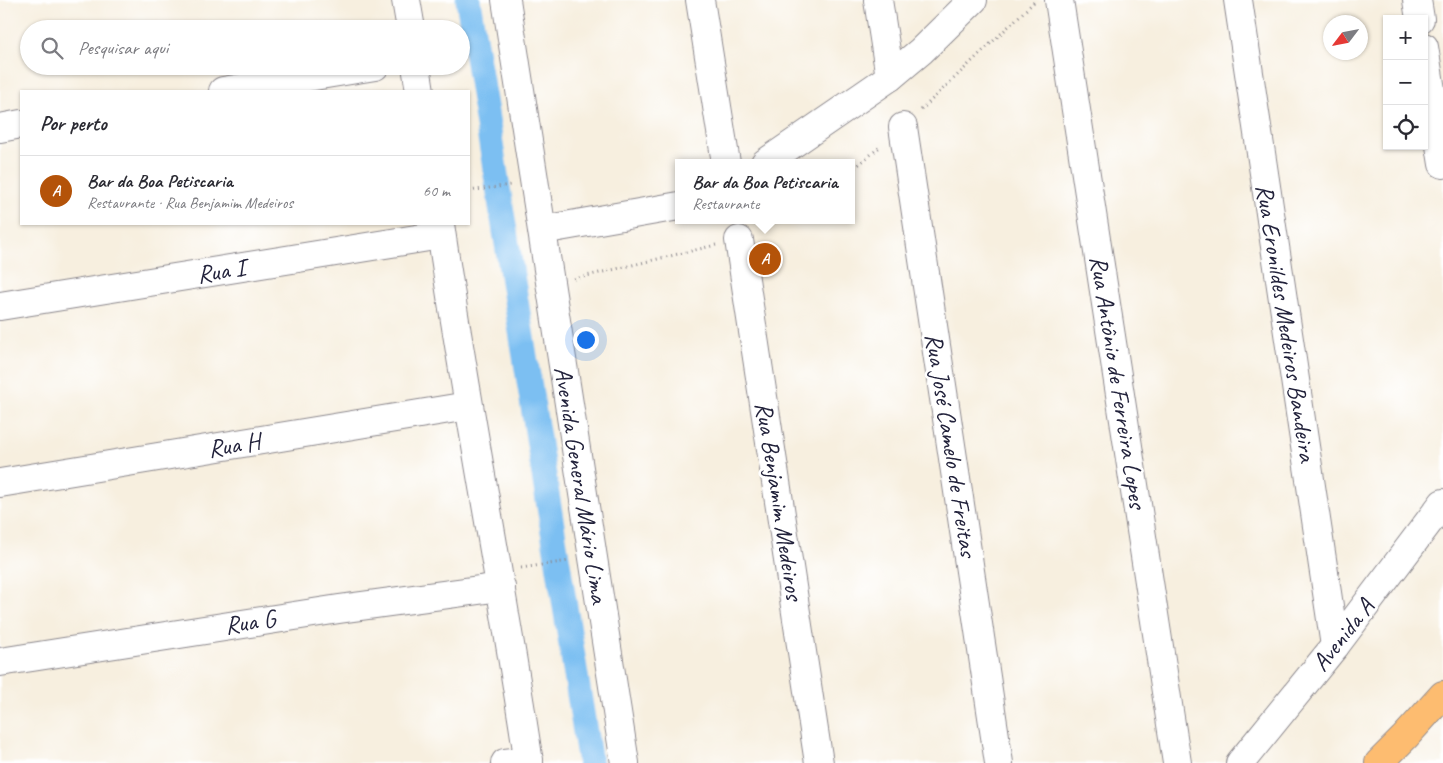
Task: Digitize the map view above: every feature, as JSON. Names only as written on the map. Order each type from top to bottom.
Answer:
[{"type":"main road","points":[[1379,763],[1405,738],[1443,695]]},
{"type":"street","points":[[406,0],[409,20]]},
{"type":"street","name":"Avenida General Mário Lima","points":[[506,0],[625,763]]},
{"type":"street","points":[[700,0],[725,159]]},
{"type":"street","points":[[878,0],[890,77]]},
{"type":"street","points":[[771,159],[890,77],[921,51],[973,0]]},
{"type":"street","name":"Rua Antônio de Ferreira Lopes","points":[[1059,0],[1177,763]]},
{"type":"street","name":"Rua Eronildes Medeiros Bandeira","points":[[1238,0],[1335,646]]},
{"type":"street","points":[[1417,0],[1419,15]]},
{"type":"street","points":[[1426,60],[1443,164]]},
{"type":"street","points":[[229,90],[320,75]]},
{"type":"street","points":[[417,75],[420,90]]},
{"type":"street","points":[[0,128],[20,124]]},
{"type":"street","name":"Rua José Camelo de Freitas","points":[[903,127],[999,763]]},
{"type":"street","points":[[542,230],[675,207]]},
{"type":"street","points":[[441,229],[468,406],[501,587],[521,762]]},
{"type":"street","name":"Rua I","points":[[0,306],[441,229]]},
{"type":"street","name":"Rua Benjamim Medeiros","points":[[739,240],[819,763]]},
{"type":"street","name":"Rua H","points":[[0,483],[468,406]]},
{"type":"street","name":"Avenida A","points":[[1240,763],[1335,646],[1443,503]]},
{"type":"street","name":"Rua G","points":[[0,662],[339,608],[501,587]]},
{"type":"path","points":[[855,168],[903,127],[1036,0]]},
{"type":"path","points":[[470,191],[510,185]]},
{"type":"path","points":[[549,285],[739,240],[769,224]]},
{"type":"path","points":[[535,566],[570,560]]},
{"type":"waterway","points":[[468,0],[590,763]]},
{"type":"place","name":"Bar da Boa Petiscaria","points":[[765,259]]}]
